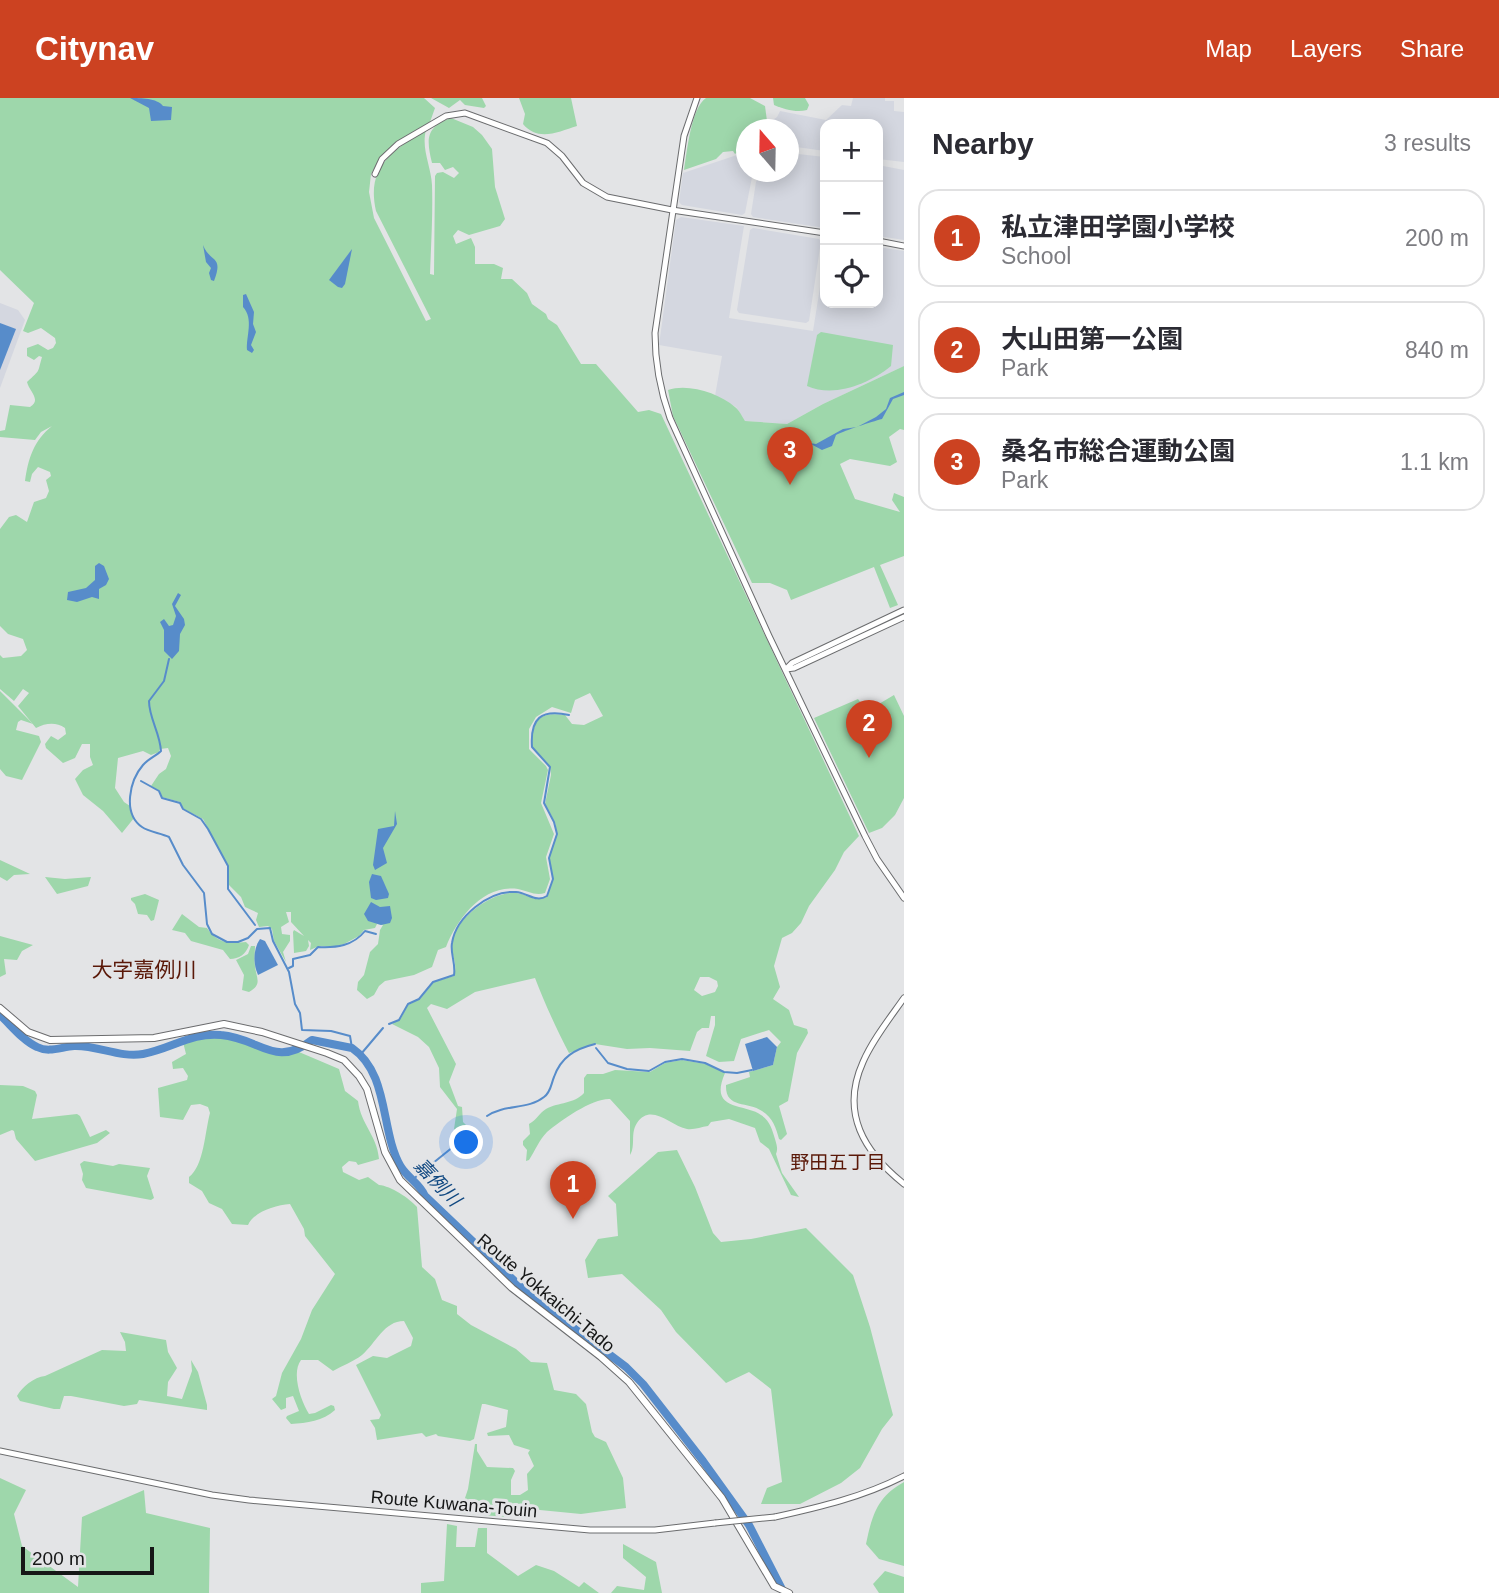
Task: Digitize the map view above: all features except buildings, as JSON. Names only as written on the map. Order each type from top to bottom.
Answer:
[{"type":"main road","name":"Route Yokkaichi-Tado","points":[[0,1008],[28,1032],[50,1040],[154,1038],[224,1024],[297,1043],[344,1060],[359,1076],[371,1099],[385,1152],[408,1190],[513,1288],[629,1382],[722,1498],[776,1587],[789,1593]]},
{"type":"street","points":[[697,98],[684,136],[655,333],[655,354],[661,392],[670,418],[865,836],[904,898]]},
{"type":"street","points":[[374,174],[383,159],[398,144],[446,116],[465,113],[547,143],[562,156],[583,183],[595,192],[672,210],[820,232]]},
{"type":"street","points":[[883,243],[904,246]]},
{"type":"street","points":[[786,669],[792,663],[904,610]]},
{"type":"street","points":[[786,669],[794,668],[904,617]]},
{"type":"street","points":[[904,998],[863,1060],[854,1100],[858,1124],[867,1147],[878,1162],[904,1184]]},
{"type":"street","name":"Route Kuwana-Touin","points":[[0,1451],[212,1495],[249,1500],[610,1531],[655,1530],[775,1517],[827,1506],[904,1476]]},
{"type":"shaded area","points":[[853,98],[885,98],[885,101],[894,101],[894,111],[904,112],[904,162],[883,160],[883,119],[827,119],[842,105],[851,106]]},
{"type":"shaded area","points":[[780,111],[821,119],[820,150],[799,147],[799,119],[774,119]]},
{"type":"shaded area","points":[[799,154],[820,156],[820,227],[753,217],[751,214],[756,182],[799,182]]},
{"type":"shaded area","points":[[736,155],[736,182],[751,182],[745,213],[742,215],[682,205],[679,202],[683,173]]},
{"type":"shaded area","points":[[883,166],[904,170],[904,240],[883,237]]},
{"type":"shaded area","points":[[681,217],[744,226],[729,318],[813,331],[820,287],[820,308],[883,308],[883,248],[904,251],[904,366],[787,424],[745,421],[736,407],[715,396],[722,356],[659,345],[676,220]]},
{"type":"shaded area","points":[[753,228],[820,240],[809,321],[806,323],[739,313],[737,310],[750,230]]},
{"type":"shaded area","points":[[0,303],[18,310],[25,320],[0,388]]},
{"type":"green space","points":[[0,98],[424,98],[435,108],[430,122],[397,142],[380,157],[371,174],[369,192],[374,218],[426,321],[431,319],[376,211],[374,196],[378,172],[384,162],[402,145],[426,130],[425,144],[432,185],[430,274],[434,275],[435,176],[443,172],[454,178],[459,173],[453,167],[445,170],[440,163],[432,163],[430,134],[437,125],[451,118],[473,127],[482,135],[492,149],[495,187],[505,219],[500,226],[469,235],[458,230],[453,236],[456,244],[471,238],[475,247],[475,264],[494,264],[503,268],[501,279],[512,279],[527,293],[532,304],[557,325],[581,364],[596,364],[638,412],[649,410],[661,414],[859,836],[844,852],[801,923],[792,933],[782,938],[774,966],[780,987],[773,999],[789,1010],[794,1025],[807,1029],[808,1033],[797,1053],[788,1101],[779,1106],[787,1134],[781,1140],[766,1114],[733,1101],[729,1098],[726,1085],[750,1077],[749,1072],[773,1065],[777,1047],[781,1042],[769,1030],[741,1039],[734,1061],[719,1062],[706,1056],[715,1016],[711,1016],[709,1028],[702,1028],[697,1032],[690,1051],[627,1049],[595,1044],[569,1053],[535,978],[475,992],[447,1009],[431,1004],[427,1008],[456,1064],[449,1082],[458,1106],[462,1107],[463,1122],[471,1130],[461,1138],[454,1129],[457,1109],[440,1087],[439,1068],[429,1047],[418,1037],[392,1024],[401,1018],[408,1005],[421,998],[434,982],[454,976],[454,935],[459,925],[476,908],[506,894],[516,893],[539,899],[547,897],[553,879],[549,858],[557,834],[555,822],[545,804],[551,775],[550,766],[532,747],[533,730],[538,720],[548,715],[565,715],[572,724],[584,725],[603,716],[590,693],[575,700],[571,713],[552,707],[536,717],[529,729],[529,749],[548,770],[541,803],[554,834],[546,857],[550,879],[545,893],[505,889],[483,898],[464,915],[446,947],[438,950],[432,967],[414,975],[385,981],[374,995],[367,999],[357,990],[358,982],[364,975],[370,952],[378,944],[383,925],[377,924],[375,928],[364,930],[359,936],[333,947],[319,946],[310,950],[311,943],[308,940],[306,951],[294,953],[294,930],[304,936],[291,922],[291,912],[286,912],[289,922],[281,927],[282,934],[290,935],[290,941],[283,952],[286,962],[274,941],[272,929],[268,926],[259,927],[256,920],[258,913],[245,907],[241,897],[229,885],[227,864],[203,819],[184,809],[180,802],[162,797],[160,791],[151,786],[166,769],[171,756],[168,748],[160,749],[151,755],[143,751],[118,758],[115,788],[130,806],[134,818],[122,833],[103,811],[83,795],[75,779],[83,770],[93,765],[90,744],[82,744],[75,758],[63,763],[45,744],[51,736],[58,740],[66,734],[65,728],[51,724],[36,728],[18,706],[29,693],[23,689],[14,701],[0,689],[0,655],[3,658],[21,656],[27,650],[23,639],[8,634],[0,626],[0,529],[9,517],[16,515],[27,522],[34,502],[46,498],[49,491],[46,480],[51,476],[50,472],[38,467],[30,482],[25,481],[33,450],[52,426],[41,432],[35,440],[0,437],[0,431],[5,430],[10,405],[30,407],[35,401],[27,382],[38,371],[42,357],[34,360],[27,356],[27,348],[38,344],[48,350],[56,343],[55,338],[41,328],[28,333],[23,331],[34,303],[0,270]],"holes":[[[700,977],[717,981],[718,986],[715,992],[702,996],[694,990]]]},
{"type":"green space","points":[[431,98],[482,98],[486,106],[465,105],[460,100],[449,108]]},
{"type":"green space","points":[[519,98],[571,98],[577,126],[548,134],[535,133],[523,124],[525,114]]},
{"type":"green space","points":[[706,98],[750,98],[765,106],[767,119],[736,119],[736,153],[723,152],[716,159],[684,170],[693,120]]},
{"type":"green space","points":[[773,98],[805,98],[809,105],[807,110],[790,110],[774,105]]},
{"type":"green space","points":[[821,332],[893,345],[891,366],[862,383],[840,390],[807,386],[817,335]]},
{"type":"green space","points":[[904,366],[904,430],[900,429],[889,437],[897,462],[890,466],[850,459],[840,464],[855,499],[900,512],[892,500],[894,493],[904,497],[904,556],[880,565],[898,605],[890,608],[874,567],[791,600],[787,590],[770,583],[752,583],[673,416],[668,390],[685,388],[712,394],[738,410],[745,421],[787,424]]},
{"type":"green space","points":[[0,691],[33,724],[21,720],[16,730],[39,736],[41,742],[22,780],[6,776],[0,769]]},
{"type":"green space","points":[[894,695],[904,716],[904,798],[895,815],[882,828],[869,833],[814,718],[858,699],[867,711]]},
{"type":"green space","points":[[0,860],[30,874],[14,875],[7,881],[0,877]]},
{"type":"green space","points":[[45,877],[91,877],[88,886],[57,894]]},
{"type":"green space","points":[[145,894],[159,900],[154,920],[151,921],[147,915],[138,914],[131,900]]},
{"type":"green space","points":[[182,914],[199,927],[207,928],[219,940],[246,942],[248,948],[242,955],[230,959],[223,950],[191,941],[185,933],[172,930]]},
{"type":"green space","points":[[0,936],[33,945],[22,951],[17,960],[4,959],[6,974],[0,977]]},
{"type":"green space","points":[[251,946],[255,946],[258,980],[249,992],[242,990],[244,975],[236,960],[248,954]]},
{"type":"green space","points":[[202,1037],[229,1038],[278,1055],[299,1052],[339,1069],[345,1091],[358,1101],[379,1159],[358,1165],[349,1161],[342,1167],[343,1172],[359,1180],[368,1177],[379,1185],[400,1193],[414,1204],[417,1207],[422,1267],[435,1279],[442,1300],[457,1306],[457,1314],[471,1325],[516,1349],[531,1362],[547,1363],[554,1390],[576,1394],[586,1404],[592,1432],[595,1437],[606,1442],[623,1478],[626,1508],[581,1514],[509,1507],[506,1517],[460,1513],[468,1489],[475,1444],[487,1467],[513,1468],[515,1471],[511,1480],[511,1495],[520,1495],[528,1490],[527,1474],[534,1466],[528,1453],[530,1450],[514,1445],[509,1435],[488,1436],[487,1433],[506,1427],[508,1410],[485,1404],[482,1404],[474,1439],[470,1441],[436,1434],[426,1437],[422,1433],[377,1440],[370,1420],[379,1419],[381,1415],[356,1365],[373,1356],[387,1358],[411,1346],[413,1338],[404,1321],[391,1325],[362,1355],[333,1371],[318,1360],[301,1360],[297,1379],[300,1395],[309,1414],[331,1405],[335,1410],[320,1419],[291,1424],[287,1416],[299,1411],[293,1396],[286,1398],[286,1408],[281,1410],[272,1399],[276,1396],[282,1373],[301,1339],[312,1310],[335,1274],[305,1236],[290,1204],[266,1210],[255,1216],[248,1225],[232,1224],[222,1209],[209,1203],[202,1191],[189,1183],[189,1177],[201,1157],[210,1113],[208,1107],[200,1104],[191,1105],[183,1120],[160,1117],[158,1088],[187,1080],[188,1076],[183,1068],[173,1069],[172,1062],[186,1054],[183,1042]]},
{"type":"green space","points":[[682,1060],[706,1064],[725,1073],[721,1094],[725,1100],[754,1111],[767,1120],[775,1139],[782,1173],[799,1197],[791,1195],[769,1149],[760,1142],[755,1128],[729,1119],[687,1129],[661,1117],[648,1115],[635,1127],[630,1155],[630,1121],[610,1099],[586,1106],[560,1122],[544,1135],[526,1161],[527,1150],[523,1141],[530,1134],[529,1124],[546,1109],[580,1097],[584,1093],[584,1078],[587,1074],[603,1074],[615,1070],[650,1072],[665,1063]]},
{"type":"green space","points":[[0,1085],[23,1086],[35,1091],[37,1095],[32,1119],[77,1114],[90,1137],[106,1130],[110,1133],[97,1143],[35,1161],[16,1139],[14,1131],[0,1135]]},
{"type":"green space","points":[[677,1150],[713,1233],[721,1242],[806,1228],[853,1275],[893,1415],[860,1468],[841,1483],[800,1504],[761,1504],[767,1488],[782,1482],[771,1389],[749,1372],[726,1383],[676,1332],[661,1310],[622,1274],[588,1278],[585,1260],[598,1239],[618,1236],[616,1204],[608,1196],[658,1152]]},
{"type":"green space","points":[[84,1161],[150,1168],[147,1176],[154,1198],[151,1200],[86,1188],[80,1164]]},
{"type":"green space","points":[[120,1332],[166,1340],[168,1352],[177,1368],[168,1382],[167,1396],[182,1399],[192,1371],[191,1360],[198,1372],[207,1410],[139,1400],[137,1404],[124,1406],[71,1396],[64,1396],[60,1409],[20,1401],[17,1396],[19,1393],[37,1378],[102,1350],[126,1351]]},
{"type":"green space","points":[[0,1478],[26,1490],[14,1514],[22,1546],[78,1587],[82,1517],[144,1490],[146,1513],[210,1528],[209,1593],[0,1593]]},
{"type":"green space","points":[[904,1482],[904,1566],[879,1559],[866,1544],[877,1508],[888,1494]]},
{"type":"green space","points":[[447,1524],[457,1526],[456,1547],[475,1547],[478,1528],[487,1528],[487,1553],[518,1576],[536,1565],[554,1571],[579,1587],[584,1582],[599,1593],[421,1593],[421,1583],[444,1581]]},
{"type":"green space","points":[[623,1544],[656,1562],[662,1593],[611,1593],[617,1586],[644,1590],[646,1577],[623,1558]]},
{"type":"green space","points":[[885,1571],[904,1577],[904,1593],[879,1593],[873,1584]]},
{"type":"water","points":[[130,98],[148,99],[172,107],[171,120],[151,121],[149,108]]},
{"type":"water","points":[[203,245],[217,263],[214,281],[211,280],[211,268],[206,262]]},
{"type":"water","points":[[352,249],[345,284],[342,288],[338,287],[329,280]]},
{"type":"water","points":[[246,294],[254,312],[253,324],[256,332],[251,345],[254,350],[252,353],[247,350],[249,322],[243,307],[243,295]]},
{"type":"water","points":[[0,323],[16,329],[0,370]]},
{"type":"water","points":[[904,392],[904,395],[893,399],[882,419],[858,426],[886,409],[890,398]]},
{"type":"water","points":[[856,427],[836,435],[832,446],[822,450],[809,443],[816,444],[843,429]]},
{"type":"water","points":[[99,563],[104,566],[109,579],[106,585],[99,589],[99,599],[92,597],[77,602],[67,600],[68,592],[86,588],[95,580],[95,566]]},
{"type":"water","points":[[178,593],[181,595],[175,606],[185,625],[180,634],[179,651],[172,659],[164,651],[164,630],[160,622],[164,619],[169,626],[173,625],[176,616],[172,604]]},
{"type":"water","points":[[395,811],[397,824],[383,848],[387,863],[375,870],[373,865],[378,829],[394,826]]},
{"type":"water","points":[[372,874],[381,876],[389,894],[388,898],[371,898],[369,882]]},
{"type":"water","points":[[371,902],[380,907],[390,906],[390,923],[381,925],[368,921],[364,914]]},
{"type":"water","points":[[260,939],[265,941],[278,965],[258,975],[255,957]]},
{"type":"water","points":[[767,1037],[777,1047],[773,1065],[753,1071],[745,1044]]},
{"type":"waterway","points":[[169,659],[164,681],[149,701],[161,751],[138,771],[130,796],[132,814],[142,827],[169,837],[183,865],[204,893],[207,924],[212,934],[227,942],[238,942],[248,938],[257,929],[270,928],[273,941],[289,972],[302,1030],[331,1031],[350,1036],[352,1048]]},
{"type":"waterway","points":[[389,1024],[399,1020],[408,1004],[419,999],[433,982],[454,975],[452,947],[455,933],[475,907],[495,895],[506,893],[516,892],[539,898],[547,896],[553,879],[549,858],[557,834],[544,803],[550,767],[532,747],[532,737],[535,723],[544,715],[569,715]]},
{"type":"waterway","points":[[141,781],[159,791],[162,798],[180,803],[183,809],[201,819],[228,866],[228,889],[255,925]]},
{"type":"waterway","points":[[289,968],[293,966],[293,959],[310,955],[318,947],[344,945],[365,931],[376,934]]},
{"type":"waterway","name":"嘉例川","points":[[0,1015],[27,1041],[46,1050],[83,1046],[134,1055],[210,1035],[235,1037],[277,1052],[288,1052],[312,1040],[352,1048],[364,1059],[373,1073],[394,1153],[404,1171],[425,1196],[525,1291],[626,1367],[643,1384],[749,1525],[784,1593]]},
{"type":"waterway","points":[[361,1054],[383,1028]]},
{"type":"waterway","points":[[487,1116],[538,1101],[546,1095],[565,1059],[575,1051],[595,1044]]},
{"type":"waterway","points":[[596,1048],[608,1063],[627,1069],[649,1071],[665,1062],[682,1059],[705,1063],[724,1072],[752,1070]]},
{"type":"waterway","points":[[412,1180],[474,1130]]},
{"type":"place","name":"桑名市総合運動公園","points":[[790,485]]},
{"type":"place","name":"大山田第一公園","points":[[869,758]]},
{"type":"place","name":"私立津田学園小学校","points":[[573,1219]]},
{"type":"district","name":"大字嘉例川","points":[[144,970]]},
{"type":"district","name":"野田五丁目","points":[[838,1162]]}]
